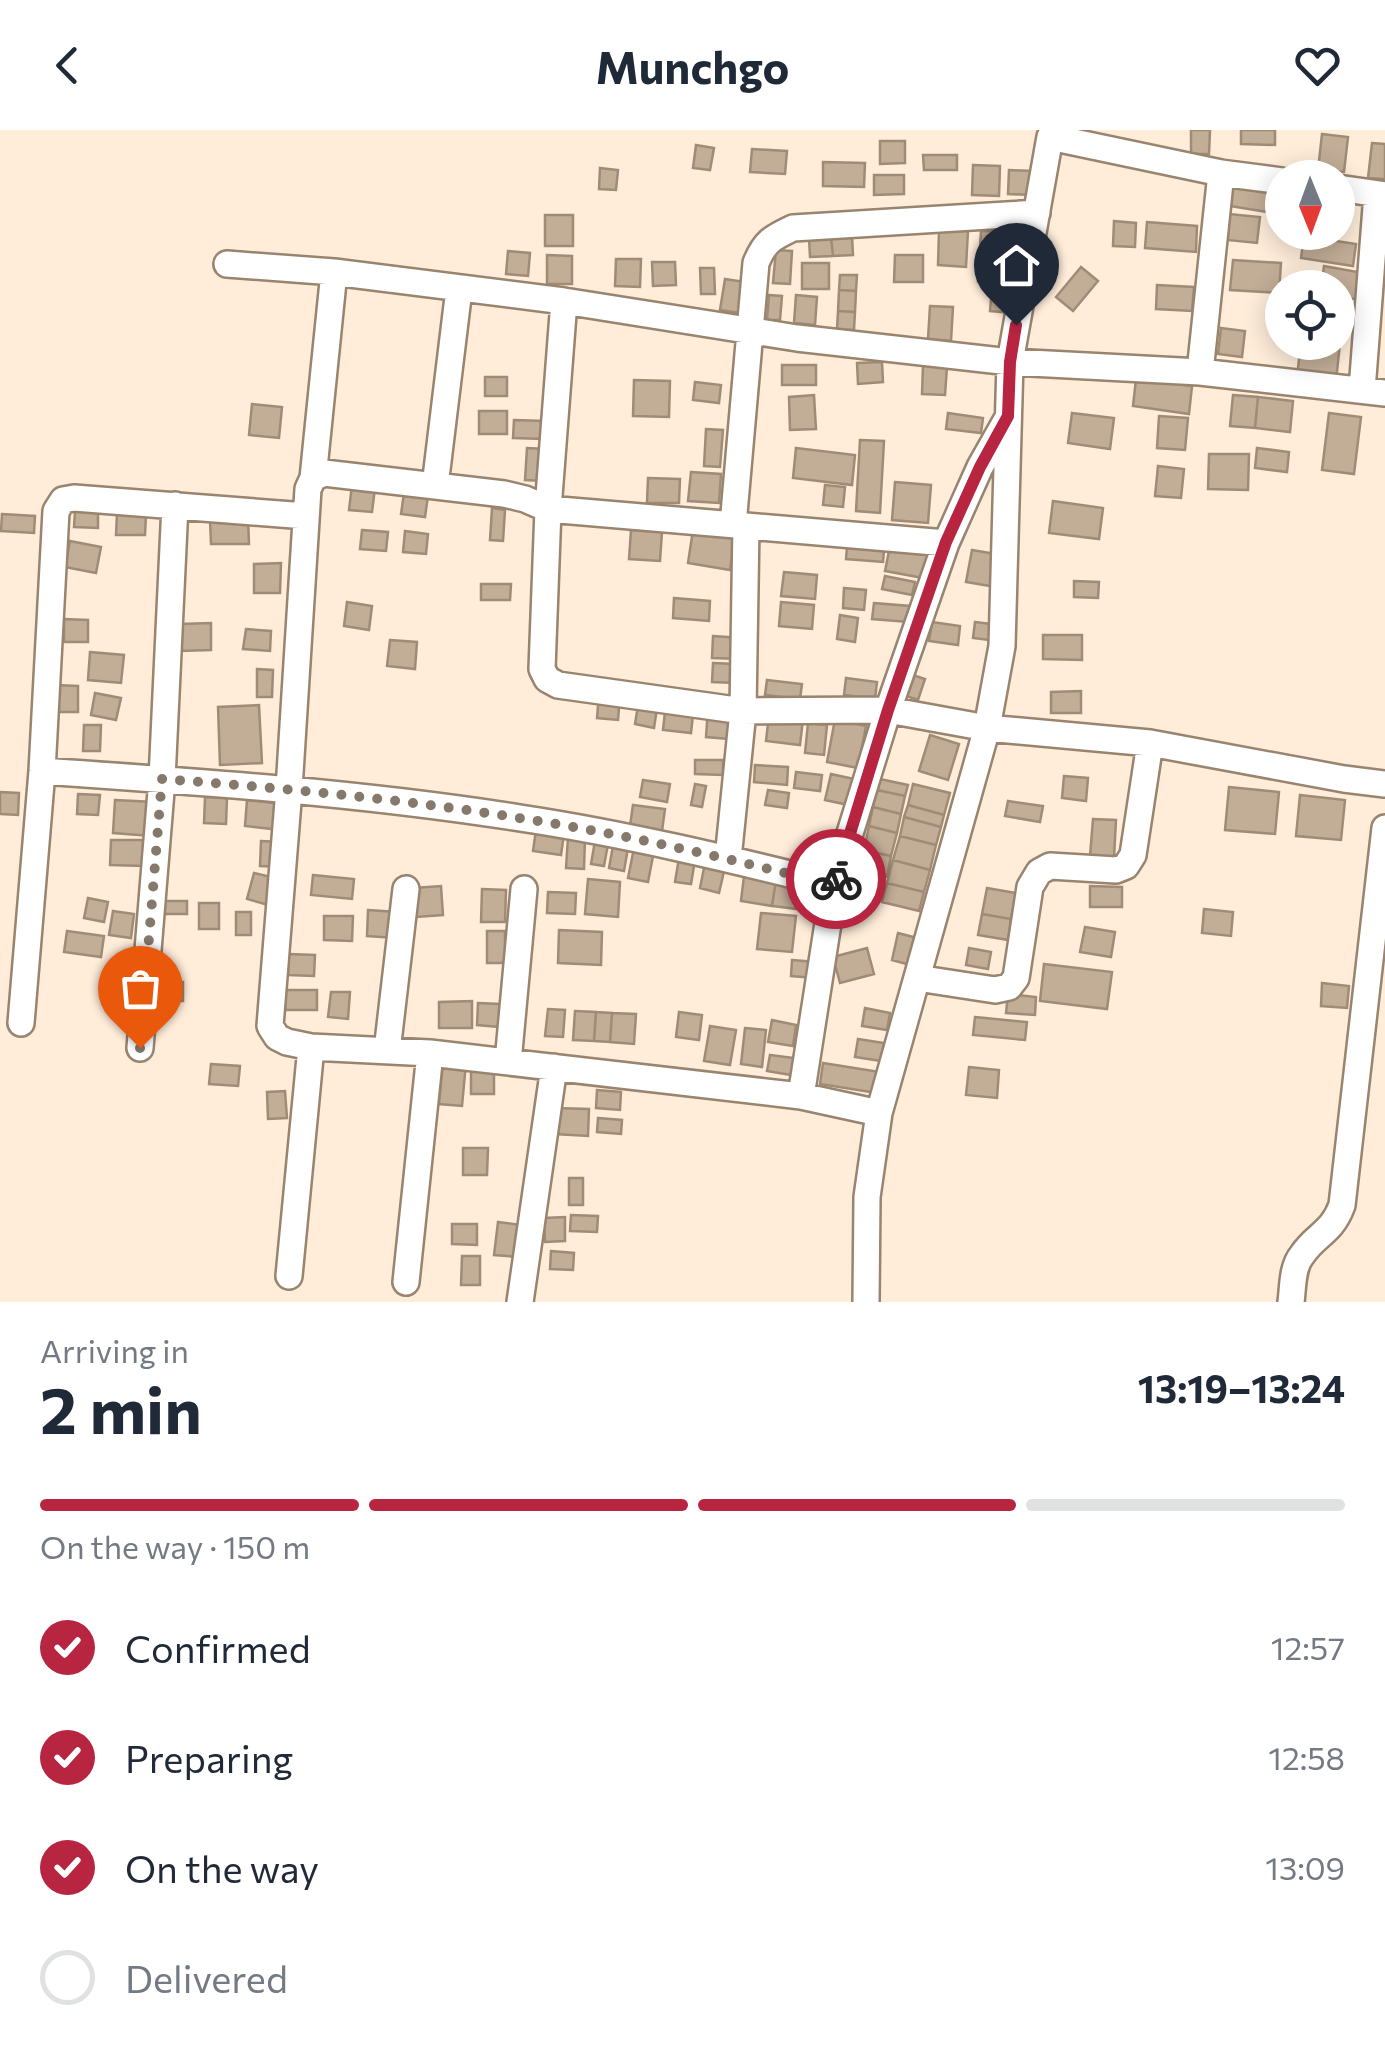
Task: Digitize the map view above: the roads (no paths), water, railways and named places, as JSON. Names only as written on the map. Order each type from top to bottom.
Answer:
[{"type":"street","points":[[866,1302],[868,1197],[879,1113],[987,728],[1002,646],[1010,362],[1050,137],[1265,178]]},
{"type":"street","points":[[1200,372],[1221,172]]},
{"type":"street","points":[[227,264],[334,272],[564,301],[750,331],[1010,362],[1200,372],[1373,391],[1381,194],[1355,190]]},
{"type":"street","points":[[728,858],[743,710],[739,525],[750,331],[756,263],[763,246],[793,228],[1037,213]]},
{"type":"street","points":[[334,272],[314,478],[308,489],[270,1026],[277,1037],[312,1047],[430,1052],[801,1096],[879,1113]]},
{"type":"street","points":[[435,486],[460,289]]},
{"type":"street","points":[[564,301],[548,509],[542,668],[547,679],[558,685],[743,710],[888,710],[987,728],[1150,743],[1385,784]]},
{"type":"street","points":[[801,1096],[834,885],[946,542],[1008,416]]},
{"type":"street","points":[[314,478],[324,474],[504,494],[548,509],[946,542]]},
{"type":"street","points":[[21,1024],[42,771],[56,511],[62,500],[306,516]]},
{"type":"street","points":[[140,1048],[162,779],[175,505]]},
{"type":"street","points":[[917,978],[995,990],[1009,987],[1016,978],[1030,887],[1039,872],[1050,866],[1116,870],[1126,866],[1133,854],[1150,743]]},
{"type":"street","points":[[42,771],[288,789],[521,818],[728,858],[834,885]]},
{"type":"street","points":[[1291,1302],[1301,1255],[1332,1226],[1342,1205],[1385,828]]},
{"type":"street","points":[[508,1062],[524,889]]},
{"type":"street","points":[[387,1051],[406,890]]},
{"type":"street","points":[[290,1276],[312,1047]]},
{"type":"street","points":[[406,1282],[430,1052]]},
{"type":"street","points":[[520,1302],[554,1067]]}]
